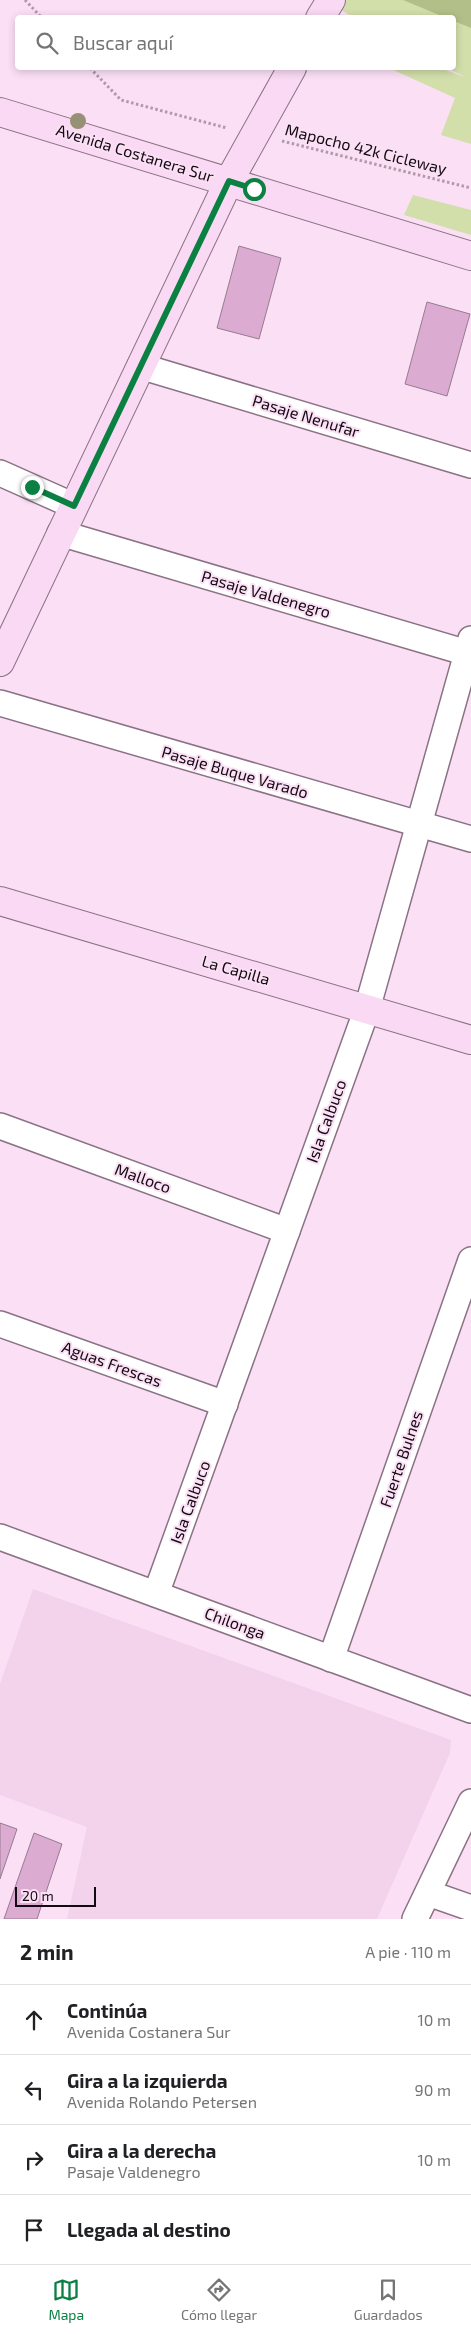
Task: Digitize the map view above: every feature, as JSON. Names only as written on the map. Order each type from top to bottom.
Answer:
[{"type":"street","points":[[322,15],[331,0]]},
{"type":"street","points":[[0,662],[229,181],[291,70]]},
{"type":"street","name":"Avenida Costanera Sur","points":[[0,112],[471,256]]},
{"type":"street","name":"Pasaje Nenufar","points":[[140,366],[471,465]]},
{"type":"street","points":[[0,473],[74,506]]},
{"type":"street","name":"Pasaje Valdenegro","points":[[60,534],[470,649]]},
{"type":"street","name":"Isla Calbuco","points":[[156,1594],[367,1009],[418,825],[470,649]]},
{"type":"street","name":"Pasaje Buque Varado","points":[[0,703],[471,840]]},
{"type":"street","name":"La Capilla","points":[[0,901],[471,1040]]},
{"type":"street","name":"Malloco","points":[[0,1126],[287,1231]]},
{"type":"street","name":"Fuerte Bulnes","points":[[331,1659],[471,1260]]},
{"type":"street","name":"Aguas Frescas","points":[[0,1324],[225,1404]]},
{"type":"street","name":"Chilonga","points":[[0,1537],[471,1710]]},
{"type":"street","points":[[415,1919],[471,1802]]},
{"type":"street","points":[[428,1893],[471,1908]]},
{"type":"path","points":[[25,0],[39,15]]},
{"type":"path","points":[[92,70],[121,100],[228,128]]},
{"type":"path","name":"Mapocho 42k Cicleway","points":[[255,135],[471,188]]},
{"type":"shaded area","points":[[324,0],[471,0],[471,144],[441,135],[455,98],[393,70],[446,70],[465,77],[451,70],[456,70],[456,15],[350,15]]},
{"type":"shaded area","points":[[403,0],[471,0],[471,28],[456,22],[456,15],[439,15]]},
{"type":"shaded area","points":[[413,195],[471,210],[471,235],[404,215]]},
{"type":"shaded area","points":[[33,1589],[451,1740],[450,1753],[377,1919],[67,1919],[87,1827],[0,1795],[0,1684]]},
{"type":"building","points":[[239,246],[281,258],[259,339],[217,328]]},
{"type":"building","points":[[427,302],[470,314],[447,396],[405,384]]},
{"type":"building","points":[[0,1823],[17,1829],[0,1879]]},
{"type":"building","points":[[34,1833],[62,1844],[37,1919],[4,1919]]},
{"type":"route","points":[[32,487],[74,506],[229,181],[254,189]]}]
